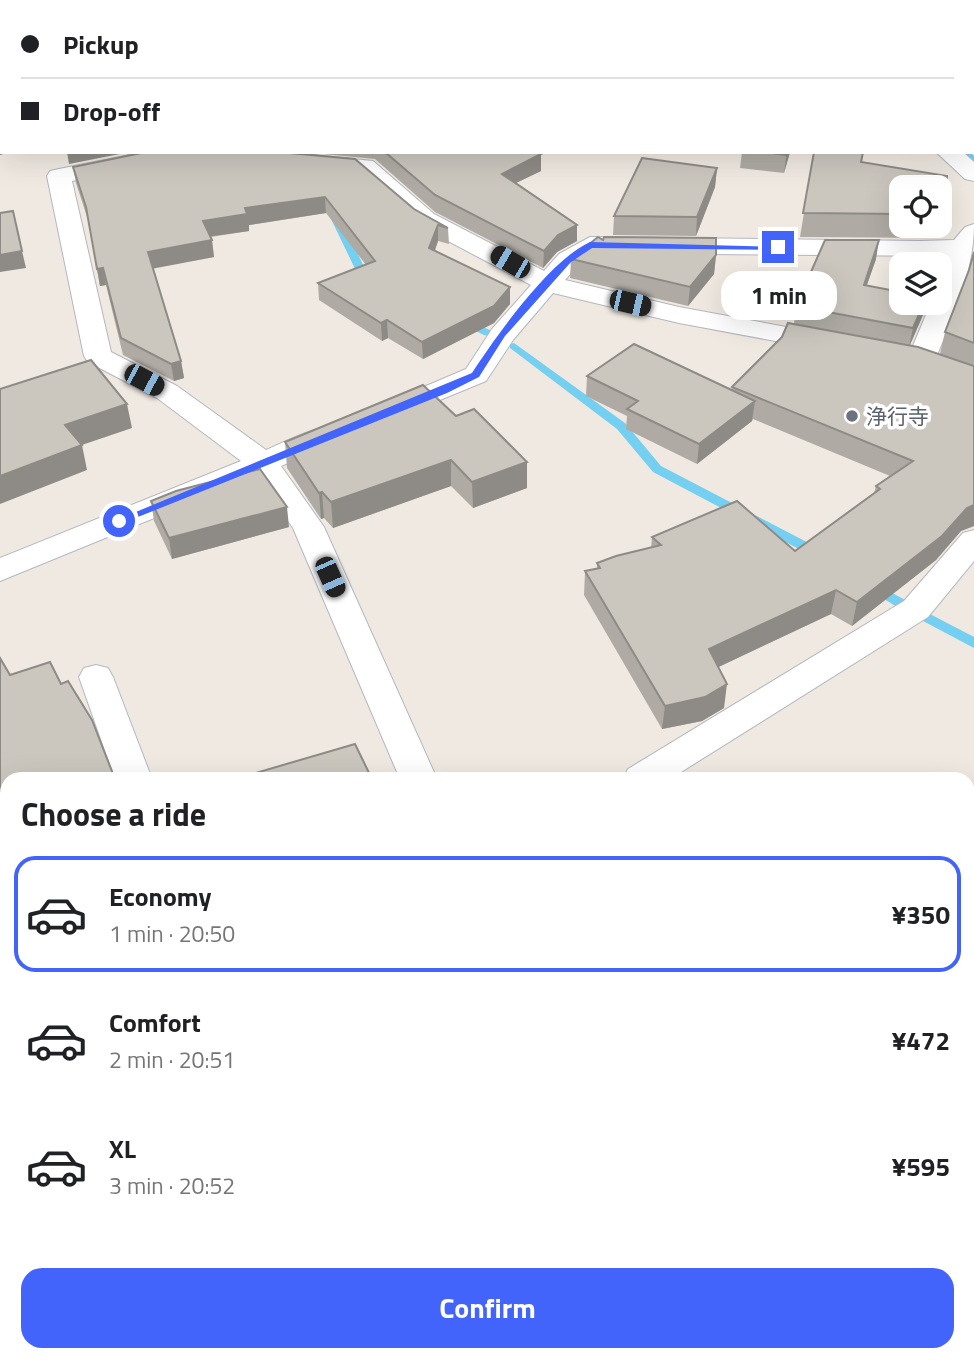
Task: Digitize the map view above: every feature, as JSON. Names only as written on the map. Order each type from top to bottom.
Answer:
[{"type":"street","points":[[174,154],[59,176],[98,356],[167,392],[262,462],[308,527],[416,772]]},
{"type":"street","points":[[294,154],[301,162],[364,166],[425,219],[491,251],[548,284],[679,315],[854,348]]},
{"type":"street","points":[[950,154],[974,174]]},
{"type":"street","points":[[0,570],[476,375],[502,335],[568,260],[590,245],[920,249],[968,239]]},
{"type":"street","points":[[894,355],[932,364],[946,299],[968,239]]},
{"type":"street","points":[[652,772],[916,609],[974,540]]},
{"type":"street","points":[[96,677],[131,772]]},
{"type":"building","points":[[136,154],[301,154],[355,159],[414,209],[448,228],[438,225],[429,248],[510,287],[494,306],[422,342],[387,320],[381,323],[318,283],[375,261],[325,197],[245,208],[247,214],[203,221],[212,240],[148,252],[181,361],[171,364],[121,338],[103,268],[97,269],[86,207],[73,167]]},
{"type":"building","points":[[387,154],[541,154],[502,174],[577,225],[558,235],[544,251],[435,195]]},
{"type":"building","points":[[814,154],[863,154],[861,162],[941,175],[889,175],[889,214],[803,213]]},
{"type":"building","points":[[642,158],[717,168],[697,217],[614,216]]},
{"type":"building","points":[[13,211],[22,251],[0,255],[0,213]]},
{"type":"building","points":[[598,237],[603,240],[604,237],[716,238],[716,255],[690,287],[571,259]]},
{"type":"building","points":[[825,240],[879,240],[864,285],[889,290],[889,315],[919,315],[913,328],[796,306]]},
{"type":"building","points":[[974,252],[974,343],[945,332]]},
{"type":"building","points":[[788,323],[918,347],[974,366],[974,505],[967,508],[942,536],[857,602],[836,590],[709,649],[727,684],[705,697],[665,706],[585,571],[600,568],[597,563],[616,556],[661,545],[652,537],[737,501],[795,551],[880,489],[876,486],[913,461],[732,387],[782,337]]},
{"type":"building","points":[[634,344],[755,401],[699,444],[627,409],[638,401],[587,376]]},
{"type":"building","points":[[91,360],[127,404],[65,425],[82,445],[0,476],[0,389]]},
{"type":"building","points":[[423,385],[456,416],[474,409],[527,462],[472,482],[451,460],[331,502],[322,492],[319,493],[285,442]]},
{"type":"building","points":[[260,469],[287,507],[169,538],[151,501],[176,491]]},
{"type":"building","points":[[0,658],[10,675],[50,662],[61,684],[68,681],[92,720],[112,772],[0,772]]},
{"type":"building","points":[[355,744],[369,772],[259,772]]},
{"type":"waterway","points":[[966,154],[974,161]]},
{"type":"waterway","points":[[336,219],[364,277],[370,279]]},
{"type":"waterway","points":[[465,322],[488,333]]},
{"type":"waterway","points":[[514,346],[621,426],[657,469],[819,554]]},
{"type":"waterway","points":[[876,588],[902,604]]},
{"type":"waterway","points":[[928,618],[974,643]]},
{"type":"place","name":"浄行寺","points":[[852,416]]},
{"type":"route","points":[[119,521],[444,391],[476,375],[502,335],[568,260],[590,245],[695,244],[778,247]]}]
